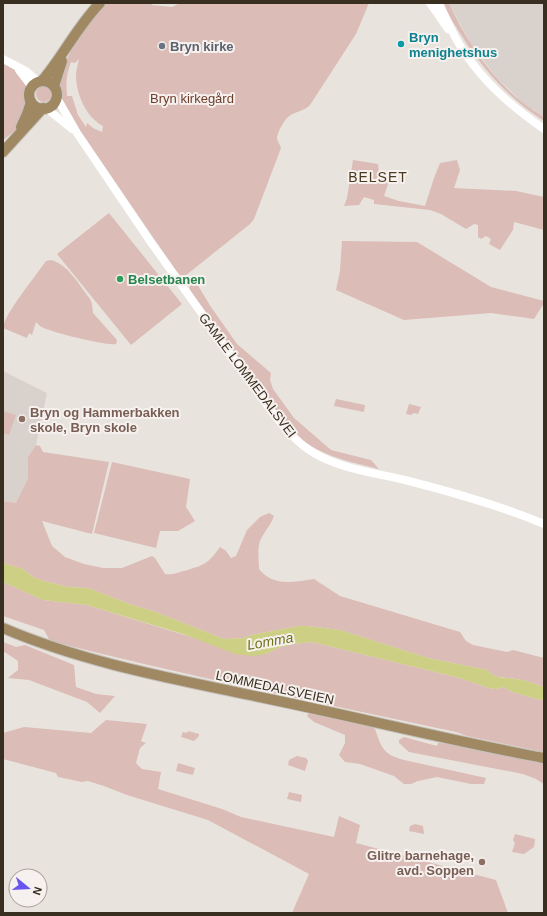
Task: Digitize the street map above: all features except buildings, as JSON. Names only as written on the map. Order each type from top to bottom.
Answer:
[{"type":"main road","points":[[13,140],[24,122],[31,102],[30,93],[57,63],[89,14],[100,3]]},
{"type":"main road","points":[[31,102],[37,107],[44,108],[53,105],[57,98],[54,86],[66,49]]},
{"type":"main road","points":[[38,83],[50,83],[54,86]]},
{"type":"main road","points":[[3,152],[44,108]]},
{"type":"main road","name":"LOMMEDALSVEIEN","points":[[3,628],[61,649],[102,661],[544,758]]},
{"type":"street","points":[[430,3],[474,66],[501,96],[544,128]]},
{"type":"street","points":[[438,3],[457,41]]},
{"type":"street","points":[[3,59],[26,71],[38,83]]},
{"type":"street","name":"GAMLE LOMMEDALSVEI","points":[[57,98],[77,133],[150,241],[275,416],[299,442],[316,454],[330,460],[482,502],[515,512],[544,524]]},
{"type":"street","name":"GAMLE LOMMEDALSVEI","points":[[44,108],[77,133]]},
{"type":"shaded area","points":[[449,3],[544,3],[544,117],[523,103],[497,78],[471,44]]},
{"type":"shaded area","name":"Bryn og Hammerbakken skole, Bryn skole","points":[[3,371],[47,393],[36,445],[28,457],[28,478],[16,503],[3,501]]},
{"type":"green space","name":"Bryn kirkegård","points":[[107,3],[152,3],[152,5],[172,7],[180,3],[369,3],[356,34],[310,105],[288,117],[284,121],[277,139],[281,148],[254,219],[250,224],[185,276],[180,275],[177,272],[78,128],[62,101],[62,90],[60,84],[67,59],[75,42],[97,13]],"holes":[[[79,59],[76,82],[80,97],[87,111],[103,126],[102,132],[93,128],[87,123],[86,127],[78,115],[72,96],[67,96],[66,86],[69,67],[71,62],[75,63]]]},
{"type":"green space","points":[[444,3],[449,3],[466,36],[488,68],[514,95],[528,107],[544,117],[544,121],[520,104],[489,73],[463,38]]},
{"type":"green space","points":[[3,63],[18,72],[26,84],[24,93],[27,105],[15,131],[3,140]]},
{"type":"green space","points":[[44,86],[50,88],[52,94],[50,100],[44,102],[38,100],[36,94],[38,88]]},
{"type":"green space","points":[[353,160],[378,164],[379,173],[390,178],[384,196],[399,201],[425,206],[440,163],[457,160],[460,170],[454,188],[516,191],[544,197],[544,230],[514,222],[513,230],[500,250],[489,244],[491,239],[486,236],[481,239],[478,237],[478,225],[474,224],[466,229],[441,214],[430,210],[374,204],[374,200],[364,197],[359,205],[344,206],[347,198]]},
{"type":"green space","name":"Belsetbanen","points":[[109,213],[182,304],[131,345],[57,254]]},
{"type":"green space","points":[[342,241],[417,242],[491,287],[544,301],[544,303],[534,319],[491,313],[404,320],[336,290],[340,271]]},
{"type":"green space","points":[[51,260],[63,266],[78,282],[90,299],[93,313],[117,340],[116,344],[90,341],[66,335],[45,329],[36,322],[32,335],[29,333],[27,338],[3,328],[8,314],[21,295],[46,261]]},
{"type":"green space","points":[[194,279],[211,307],[237,344],[271,373],[270,380],[273,389],[294,418],[331,450],[371,460],[379,469],[342,460],[316,449],[301,439],[285,423],[190,290],[189,284]]},
{"type":"green space","points":[[336,399],[365,405],[364,412],[334,406]]},
{"type":"green space","points":[[409,404],[421,407],[418,414],[406,414]]},
{"type":"green space","points":[[3,411],[16,415],[9,435],[3,433]]},
{"type":"green space","points":[[36,445],[40,446],[43,452],[109,462],[92,534],[42,521],[52,546],[65,557],[84,564],[103,568],[122,568],[152,556],[155,558],[165,574],[174,574],[205,564],[212,558],[220,547],[226,551],[231,558],[236,556],[247,530],[260,517],[269,513],[274,516],[260,541],[258,555],[259,569],[271,579],[292,582],[314,579],[340,596],[460,632],[466,641],[473,645],[507,652],[513,650],[544,658],[544,687],[523,680],[500,678],[487,670],[428,658],[340,630],[299,626],[251,635],[244,638],[224,639],[153,611],[135,606],[88,588],[68,587],[44,581],[33,577],[23,569],[3,563],[3,501],[16,503],[28,478],[28,457]]},
{"type":"green space","points":[[112,462],[190,479],[186,507],[195,521],[178,531],[160,531],[156,548],[94,533]]},
{"type":"green space","points":[[3,582],[43,600],[87,605],[191,637],[266,654],[281,647],[312,642],[460,678],[489,688],[496,689],[504,687],[512,692],[544,700],[544,752],[201,677],[50,641],[44,630],[3,616]]},
{"type":"green space","points":[[3,642],[16,647],[25,645],[74,665],[76,687],[96,694],[115,696],[100,713],[87,702],[29,680],[8,678],[18,670],[18,661],[3,651]]},
{"type":"green space","points":[[309,713],[351,721],[372,727],[375,729],[384,750],[387,753],[404,760],[486,778],[484,784],[471,784],[437,777],[411,784],[404,784],[394,776],[360,764],[345,762],[339,755],[345,743],[345,735],[314,722],[307,716]]},
{"type":"green space","points":[[106,720],[147,724],[141,741],[146,743],[140,748],[136,763],[142,769],[161,772],[158,789],[222,809],[241,817],[334,837],[339,816],[360,825],[356,843],[496,880],[508,913],[292,913],[309,874],[208,820],[127,795],[88,781],[82,782],[58,777],[56,773],[3,759],[3,733],[24,727],[91,733]]},
{"type":"green space","points":[[188,731],[199,734],[199,736],[194,741],[181,737],[183,732],[187,733]]},
{"type":"green space","points":[[404,737],[437,746],[438,743],[453,744],[544,762],[544,784],[523,774],[409,752],[399,743],[399,740]]},
{"type":"green space","points":[[297,756],[306,758],[308,761],[305,771],[288,765],[289,760]]},
{"type":"green space","points":[[178,763],[195,768],[193,775],[176,771]]},
{"type":"green space","points":[[289,792],[302,795],[301,802],[287,799]]},
{"type":"green space","points":[[415,824],[423,826],[424,834],[409,831],[410,826]]},
{"type":"green space","points":[[515,834],[535,839],[534,847],[524,854],[512,852],[515,843],[513,840]]},
{"type":"water","name":"Lomma","points":[[3,563],[23,569],[33,577],[44,581],[68,587],[88,588],[135,606],[153,611],[224,639],[244,638],[251,635],[299,626],[340,630],[428,658],[487,670],[500,678],[534,683],[544,687],[544,700],[512,692],[504,687],[496,689],[489,688],[460,678],[312,642],[281,647],[266,654],[253,656],[235,654],[183,634],[87,605],[43,600],[3,582]]},
{"type":"place","name":"Bryn menighetshus","points":[[401,44]]},
{"type":"place","name":"Bryn kirke","points":[[162,46]]},
{"type":"place","name":"Belsetbanen","points":[[120,279]]},
{"type":"place","name":"Bryn og Hammerbakken skole, Bryn skole","points":[[22,419]]},
{"type":"place","name":"Glitre barnehage, avd. Soppen","points":[[482,862]]},
{"type":"district","name":"BELSET","points":[[378,177]]}]
